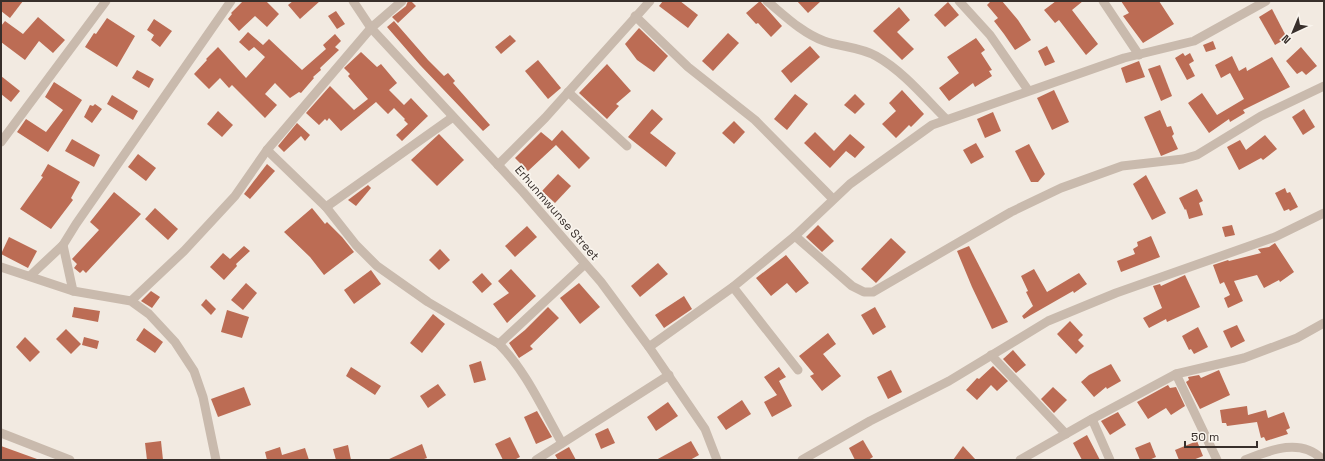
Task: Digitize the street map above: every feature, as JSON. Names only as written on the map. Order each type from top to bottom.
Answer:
[{"type":"street","points":[[1,142],[106,1]]},
{"type":"street","points":[[30,276],[64,245],[76,224],[231,1]]},
{"type":"street","name":"Erhunmwunse Street","points":[[353,1],[371,28],[498,165],[586,264],[669,375],[705,429],[717,460]]},
{"type":"street","points":[[131,301],[184,251],[235,196],[266,150],[371,28],[402,1]]},
{"type":"street","points":[[498,165],[568,92],[650,1]]},
{"type":"street","points":[[767,1],[813,36],[877,56],[897,71],[946,119]]},
{"type":"street","points":[[959,1],[990,35],[1028,90]]},
{"type":"street","points":[[1103,1],[1139,55]]},
{"type":"street","points":[[649,347],[733,287],[795,236],[833,199],[932,124],[1028,90],[1139,55],[1194,41],[1266,1]]},
{"type":"street","points":[[635,16],[688,67],[755,120],[833,199]]},
{"type":"street","points":[[795,236],[852,286],[864,292],[873,292],[1010,212],[1061,188],[1122,166],[1183,159],[1197,155],[1261,116],[1324,86]]},
{"type":"street","points":[[568,92],[627,146]]},
{"type":"street","points":[[326,207],[453,116]]},
{"type":"street","points":[[266,150],[326,207],[356,245],[377,266],[428,302],[498,344],[516,364],[562,443]]},
{"type":"street","points":[[802,460],[870,421],[949,381],[1048,321],[1116,293],[1275,237],[1324,213]]},
{"type":"street","points":[[64,245],[73,291]]},
{"type":"street","points":[[498,344],[586,264]]},
{"type":"street","points":[[1,267],[73,291],[131,301],[149,314],[175,342],[194,371],[203,397],[216,460]]},
{"type":"street","points":[[733,287],[798,370]]},
{"type":"street","points":[[1020,460],[1176,374],[1244,358],[1297,338],[1324,324]]},
{"type":"street","points":[[991,355],[1066,434]]},
{"type":"street","points":[[1176,374],[1217,460]]},
{"type":"street","points":[[536,460],[669,375]]},
{"type":"street","points":[[1092,419],[1110,460]]},
{"type":"street","points":[[1,433],[70,460]]},
{"type":"street","points":[[1245,460],[1280,447],[1312,450],[1323,460]]},
{"type":"building","points":[[1,1],[23,1],[10,18],[1,11]]},
{"type":"building","points":[[243,1],[266,1],[279,14],[267,27],[255,16],[239,31],[228,19],[232,14],[231,13]]},
{"type":"building","points":[[293,1],[320,1],[300,19],[288,5]]},
{"type":"building","points":[[408,1],[411,1],[416,6],[398,23],[392,17],[406,6]]},
{"type":"building","points":[[663,1],[680,1],[698,15],[688,28],[659,6]]},
{"type":"building","points":[[760,1],[782,26],[771,37],[746,13]]},
{"type":"building","points":[[797,1],[821,1],[808,13]]},
{"type":"building","points":[[991,1],[1002,1],[1018,20],[1031,40],[1015,50],[994,21],[998,18],[987,5]]},
{"type":"building","points":[[1056,1],[1083,1],[1072,10],[1098,44],[1086,55],[1059,20],[1055,23],[1044,10]]},
{"type":"building","points":[[1121,1],[1159,1],[1174,24],[1143,43],[1123,16],[1129,13]]},
{"type":"building","points":[[948,2],[959,15],[945,27],[934,15]]},
{"type":"building","points":[[899,7],[910,20],[897,32],[914,49],[902,60],[873,31]]},
{"type":"building","points":[[1272,9],[1287,38],[1275,45],[1259,17]]},
{"type":"building","points":[[336,11],[345,24],[337,29],[328,16]]},
{"type":"building","points":[[38,17],[65,40],[53,53],[39,41],[25,60],[1,42],[1,26],[5,21],[23,34]]},
{"type":"building","points":[[107,18],[135,36],[117,67],[85,47],[94,33],[96,34]]},
{"type":"building","points":[[154,19],[172,31],[160,47],[151,40],[154,35],[147,30]]},
{"type":"building","points":[[394,21],[444,76],[448,73],[455,81],[453,83],[490,125],[483,131],[420,65],[387,27]]},
{"type":"building","points":[[639,28],[668,56],[654,72],[637,60],[625,44]]},
{"type":"building","points":[[248,32],[263,45],[269,39],[302,70],[326,49],[323,45],[335,34],[341,41],[335,47],[339,50],[320,68],[321,70],[313,77],[314,78],[301,93],[299,92],[290,98],[275,83],[265,94],[277,105],[265,118],[232,85],[229,88],[220,78],[209,89],[194,74],[218,47],[246,78],[265,57],[254,47],[249,51],[239,42]]},
{"type":"building","points":[[728,33],[739,43],[713,71],[702,61]]},
{"type":"building","points":[[510,35],[516,41],[501,54],[495,47]]},
{"type":"building","points":[[976,38],[985,50],[981,53],[992,70],[989,71],[992,76],[975,87],[973,83],[949,101],[939,88],[959,73],[947,57]]},
{"type":"building","points":[[1213,41],[1216,49],[1206,52],[1203,45]]},
{"type":"building","points":[[810,46],[820,57],[791,83],[781,71]]},
{"type":"building","points":[[1047,46],[1055,62],[1045,66],[1038,51]]},
{"type":"building","points":[[1301,47],[1317,66],[1306,75],[1302,71],[1297,74],[1286,61]]},
{"type":"building","points":[[361,52],[377,67],[381,64],[397,83],[389,90],[404,105],[411,98],[428,116],[402,141],[396,135],[408,124],[404,120],[405,119],[394,108],[388,114],[376,102],[341,131],[329,118],[327,121],[325,119],[319,125],[306,113],[330,86],[354,110],[368,99],[348,76],[350,74],[344,68]]},
{"type":"building","points":[[1183,53],[1185,56],[1190,53],[1194,61],[1189,64],[1195,76],[1187,80],[1175,58]]},
{"type":"building","points":[[1232,56],[1239,71],[1246,67],[1247,71],[1272,57],[1290,87],[1243,110],[1245,113],[1230,122],[1229,119],[1209,133],[1188,103],[1202,93],[1217,115],[1244,99],[1230,73],[1221,78],[1215,65]]},
{"type":"building","points":[[538,60],[561,88],[548,99],[525,71]]},
{"type":"building","points":[[1139,61],[1145,77],[1126,83],[1121,68]]},
{"type":"building","points":[[607,64],[631,91],[616,104],[619,106],[607,119],[579,93]]},
{"type":"building","points":[[1160,65],[1172,96],[1161,101],[1148,69]]},
{"type":"building","points":[[137,70],[154,79],[149,88],[132,78]]},
{"type":"building","points":[[1,76],[20,91],[11,102],[1,94]]},
{"type":"building","points":[[54,82],[82,100],[48,152],[17,132],[26,119],[46,132],[63,110],[45,97]]},
{"type":"building","points":[[902,90],[924,114],[911,127],[909,125],[896,138],[882,124],[896,111],[889,103]]},
{"type":"building","points":[[1054,90],[1069,122],[1052,130],[1037,98]]},
{"type":"building","points":[[795,94],[808,104],[787,130],[774,119]]},
{"type":"building","points":[[855,94],[865,104],[855,114],[844,105]]},
{"type":"building","points":[[112,95],[138,111],[133,120],[107,104]]},
{"type":"building","points":[[95,104],[102,109],[92,123],[84,117],[90,105],[93,106]]},
{"type":"building","points":[[652,109],[663,119],[650,133],[676,153],[666,167],[628,137]]},
{"type":"building","points":[[1304,109],[1315,127],[1303,135],[1292,117]]},
{"type":"building","points":[[1160,110],[1167,127],[1171,126],[1174,134],[1172,136],[1178,149],[1161,156],[1144,117]]},
{"type":"building","points":[[218,111],[233,125],[222,137],[207,124]]},
{"type":"building","points":[[993,112],[1001,131],[985,138],[977,119]]},
{"type":"building","points":[[734,121],[745,132],[734,144],[722,133]]},
{"type":"building","points":[[297,123],[310,135],[305,141],[301,136],[284,152],[278,146]]},
{"type":"building","points":[[562,130],[590,158],[579,169],[556,145],[528,171],[515,158],[541,132],[552,141]]},
{"type":"building","points":[[815,132],[834,151],[850,134],[865,147],[855,158],[846,151],[830,168],[804,143]]},
{"type":"building","points":[[439,134],[464,160],[437,186],[411,160]]},
{"type":"building","points":[[1265,135],[1277,149],[1263,160],[1261,158],[1239,170],[1227,147],[1240,140],[1246,150]]},
{"type":"building","points":[[72,139],[100,155],[94,167],[65,151]]},
{"type":"building","points":[[976,143],[984,157],[971,164],[963,150]]},
{"type":"building","points":[[1029,144],[1045,174],[1038,182],[1031,182],[1015,151]]},
{"type":"building","points":[[138,154],[156,168],[146,181],[128,167]]},
{"type":"building","points":[[48,164],[80,182],[71,198],[73,200],[51,229],[20,209],[43,177],[41,176]]},
{"type":"building","points":[[267,164],[275,171],[250,199],[244,194]]},
{"type":"building","points":[[558,174],[571,186],[555,203],[542,191]]},
{"type":"building","points":[[1146,175],[1166,213],[1152,220],[1133,184]]},
{"type":"building","points":[[368,185],[371,188],[356,206],[348,200]]},
{"type":"building","points":[[1285,188],[1287,193],[1290,192],[1298,207],[1290,211],[1289,209],[1284,211],[1275,193]]},
{"type":"building","points":[[1197,189],[1203,201],[1199,203],[1203,215],[1189,219],[1186,209],[1185,210],[1179,198]]},
{"type":"building","points":[[114,192],[141,214],[86,273],[83,270],[80,273],[74,268],[77,264],[72,259],[99,230],[90,222]]},
{"type":"building","points":[[155,208],[178,229],[168,240],[145,219]]},
{"type":"building","points":[[312,208],[325,224],[327,222],[342,237],[354,252],[324,275],[310,257],[284,232]]},
{"type":"building","points":[[818,225],[834,241],[822,252],[806,237]]},
{"type":"building","points":[[1232,225],[1235,235],[1225,237],[1222,227]]},
{"type":"building","points":[[527,226],[537,237],[515,257],[505,246]]},
{"type":"building","points":[[1151,236],[1160,257],[1121,272],[1117,261],[1135,254],[1133,249],[1138,246],[1137,242]]},
{"type":"building","points":[[9,237],[37,251],[28,268],[1,254]]},
{"type":"building","points":[[891,238],[906,252],[876,283],[861,269]]},
{"type":"building","points":[[1275,243],[1294,272],[1280,282],[1279,280],[1264,288],[1257,275],[1234,281],[1243,301],[1228,308],[1224,298],[1230,295],[1224,282],[1220,284],[1213,265],[1228,260],[1261,253],[1258,249],[1269,247]]},
{"type":"building","points":[[244,246],[250,251],[236,264],[237,266],[224,280],[210,267],[223,253],[230,259]]},
{"type":"building","points":[[969,246],[1008,322],[992,329],[957,251]]},
{"type":"building","points":[[440,249],[450,260],[439,270],[429,260]]},
{"type":"building","points":[[786,255],[809,283],[796,293],[787,283],[771,296],[756,278]]},
{"type":"building","points":[[658,263],[668,274],[640,297],[631,286]]},
{"type":"building","points":[[511,269],[536,296],[507,323],[493,304],[509,293],[498,281]]},
{"type":"building","points":[[1034,269],[1047,292],[1079,273],[1087,284],[1074,293],[1073,291],[1024,319],[1022,316],[1033,306],[1026,292],[1028,291],[1021,276]]},
{"type":"building","points":[[371,270],[381,284],[354,304],[344,290]]},
{"type":"building","points":[[482,273],[492,284],[482,293],[472,282]]},
{"type":"building","points":[[1185,275],[1200,307],[1167,322],[1166,319],[1149,328],[1143,318],[1162,308],[1153,286],[1160,284],[1161,286]]},
{"type":"building","points":[[246,283],[257,293],[243,310],[231,300]]},
{"type":"building","points":[[579,283],[600,307],[580,324],[560,298]]},
{"type":"building","points":[[151,291],[160,297],[152,308],[141,301]]},
{"type":"building","points":[[684,296],[692,309],[664,328],[655,315]]},
{"type":"building","points":[[206,299],[216,309],[211,315],[201,305]]},
{"type":"building","points":[[74,307],[100,311],[98,322],[72,317]]},
{"type":"building","points":[[548,307],[559,318],[530,346],[533,349],[519,358],[509,343],[525,330]]},
{"type":"building","points":[[875,307],[886,327],[873,335],[861,315]]},
{"type":"building","points":[[227,310],[249,317],[242,338],[221,332]]},
{"type":"building","points":[[433,314],[445,324],[422,353],[410,343]]},
{"type":"building","points":[[1070,321],[1083,335],[1078,340],[1084,346],[1076,354],[1057,334]]},
{"type":"building","points":[[1237,325],[1245,341],[1231,348],[1223,331]]},
{"type":"building","points":[[1198,327],[1208,347],[1194,354],[1191,349],[1189,350],[1182,336]]},
{"type":"building","points":[[144,328],[163,342],[155,353],[136,340]]},
{"type":"building","points":[[66,329],[81,344],[71,354],[56,339]]},
{"type":"building","points":[[828,333],[836,344],[823,354],[841,376],[822,391],[810,376],[814,374],[799,356]]},
{"type":"building","points":[[25,337],[40,352],[30,362],[16,347]]},
{"type":"building","points":[[84,337],[99,341],[97,349],[82,345]]},
{"type":"building","points":[[1013,350],[1026,365],[1016,373],[1003,359]]},
{"type":"building","points":[[481,361],[486,380],[474,383],[469,365]]},
{"type":"building","points":[[1111,364],[1121,381],[1107,389],[1106,387],[1094,397],[1081,382],[1089,375]]},
{"type":"building","points":[[993,366],[1008,381],[997,391],[991,385],[977,400],[966,390],[977,378],[979,379]]},
{"type":"building","points":[[351,367],[381,386],[375,395],[346,376]]},
{"type":"building","points":[[779,367],[786,377],[779,381],[792,406],[772,417],[764,402],[777,395],[764,377]]},
{"type":"building","points":[[891,370],[902,392],[888,399],[877,377]]},
{"type":"building","points":[[1219,370],[1230,395],[1200,409],[1186,382],[1189,380],[1188,377],[1199,375],[1201,378]]},
{"type":"building","points":[[438,384],[446,395],[428,408],[420,396]]},
{"type":"building","points":[[1168,385],[1170,388],[1176,387],[1185,406],[1171,415],[1166,408],[1148,419],[1137,402]]},
{"type":"building","points":[[244,387],[251,405],[218,417],[211,399]]},
{"type":"building","points":[[1053,387],[1067,400],[1054,413],[1041,399]]},
{"type":"building","points":[[742,400],[751,414],[726,430],[717,417]]},
{"type":"building","points":[[668,402],[678,416],[656,431],[647,417]]},
{"type":"building","points":[[1247,406],[1248,415],[1266,410],[1268,418],[1284,412],[1290,428],[1286,430],[1288,434],[1266,441],[1264,437],[1261,438],[1257,422],[1227,426],[1226,423],[1222,423],[1220,410]]},
{"type":"building","points":[[537,411],[552,437],[536,444],[524,417]]},
{"type":"building","points":[[1118,412],[1126,425],[1110,435],[1101,421]]},
{"type":"building","points":[[608,428],[615,443],[601,449],[595,434]]},
{"type":"building","points":[[1087,435],[1100,460],[1082,460],[1073,443]]},
{"type":"building","points":[[510,437],[520,457],[514,460],[503,460],[495,444]]},
{"type":"building","points":[[863,440],[873,457],[868,460],[855,460],[849,448]]},
{"type":"building","points":[[161,441],[163,460],[147,460],[145,443]]},
{"type":"building","points":[[691,441],[699,455],[690,460],[656,460]]},
{"type":"building","points":[[1197,441],[1203,456],[1193,460],[1179,460],[1175,450]]},
{"type":"building","points":[[1150,442],[1156,457],[1149,460],[1140,460],[1135,448]]},
{"type":"building","points":[[422,444],[427,458],[421,460],[387,460]]},
{"type":"building","points":[[348,445],[351,460],[336,460],[333,449]]},
{"type":"building","points":[[1,446],[37,459],[1,460]]},
{"type":"building","points":[[963,446],[976,460],[953,460]]},
{"type":"building","points":[[280,447],[282,455],[305,448],[309,460],[267,460],[265,452]]},
{"type":"building","points":[[569,447],[576,460],[558,460],[555,455]]}]
